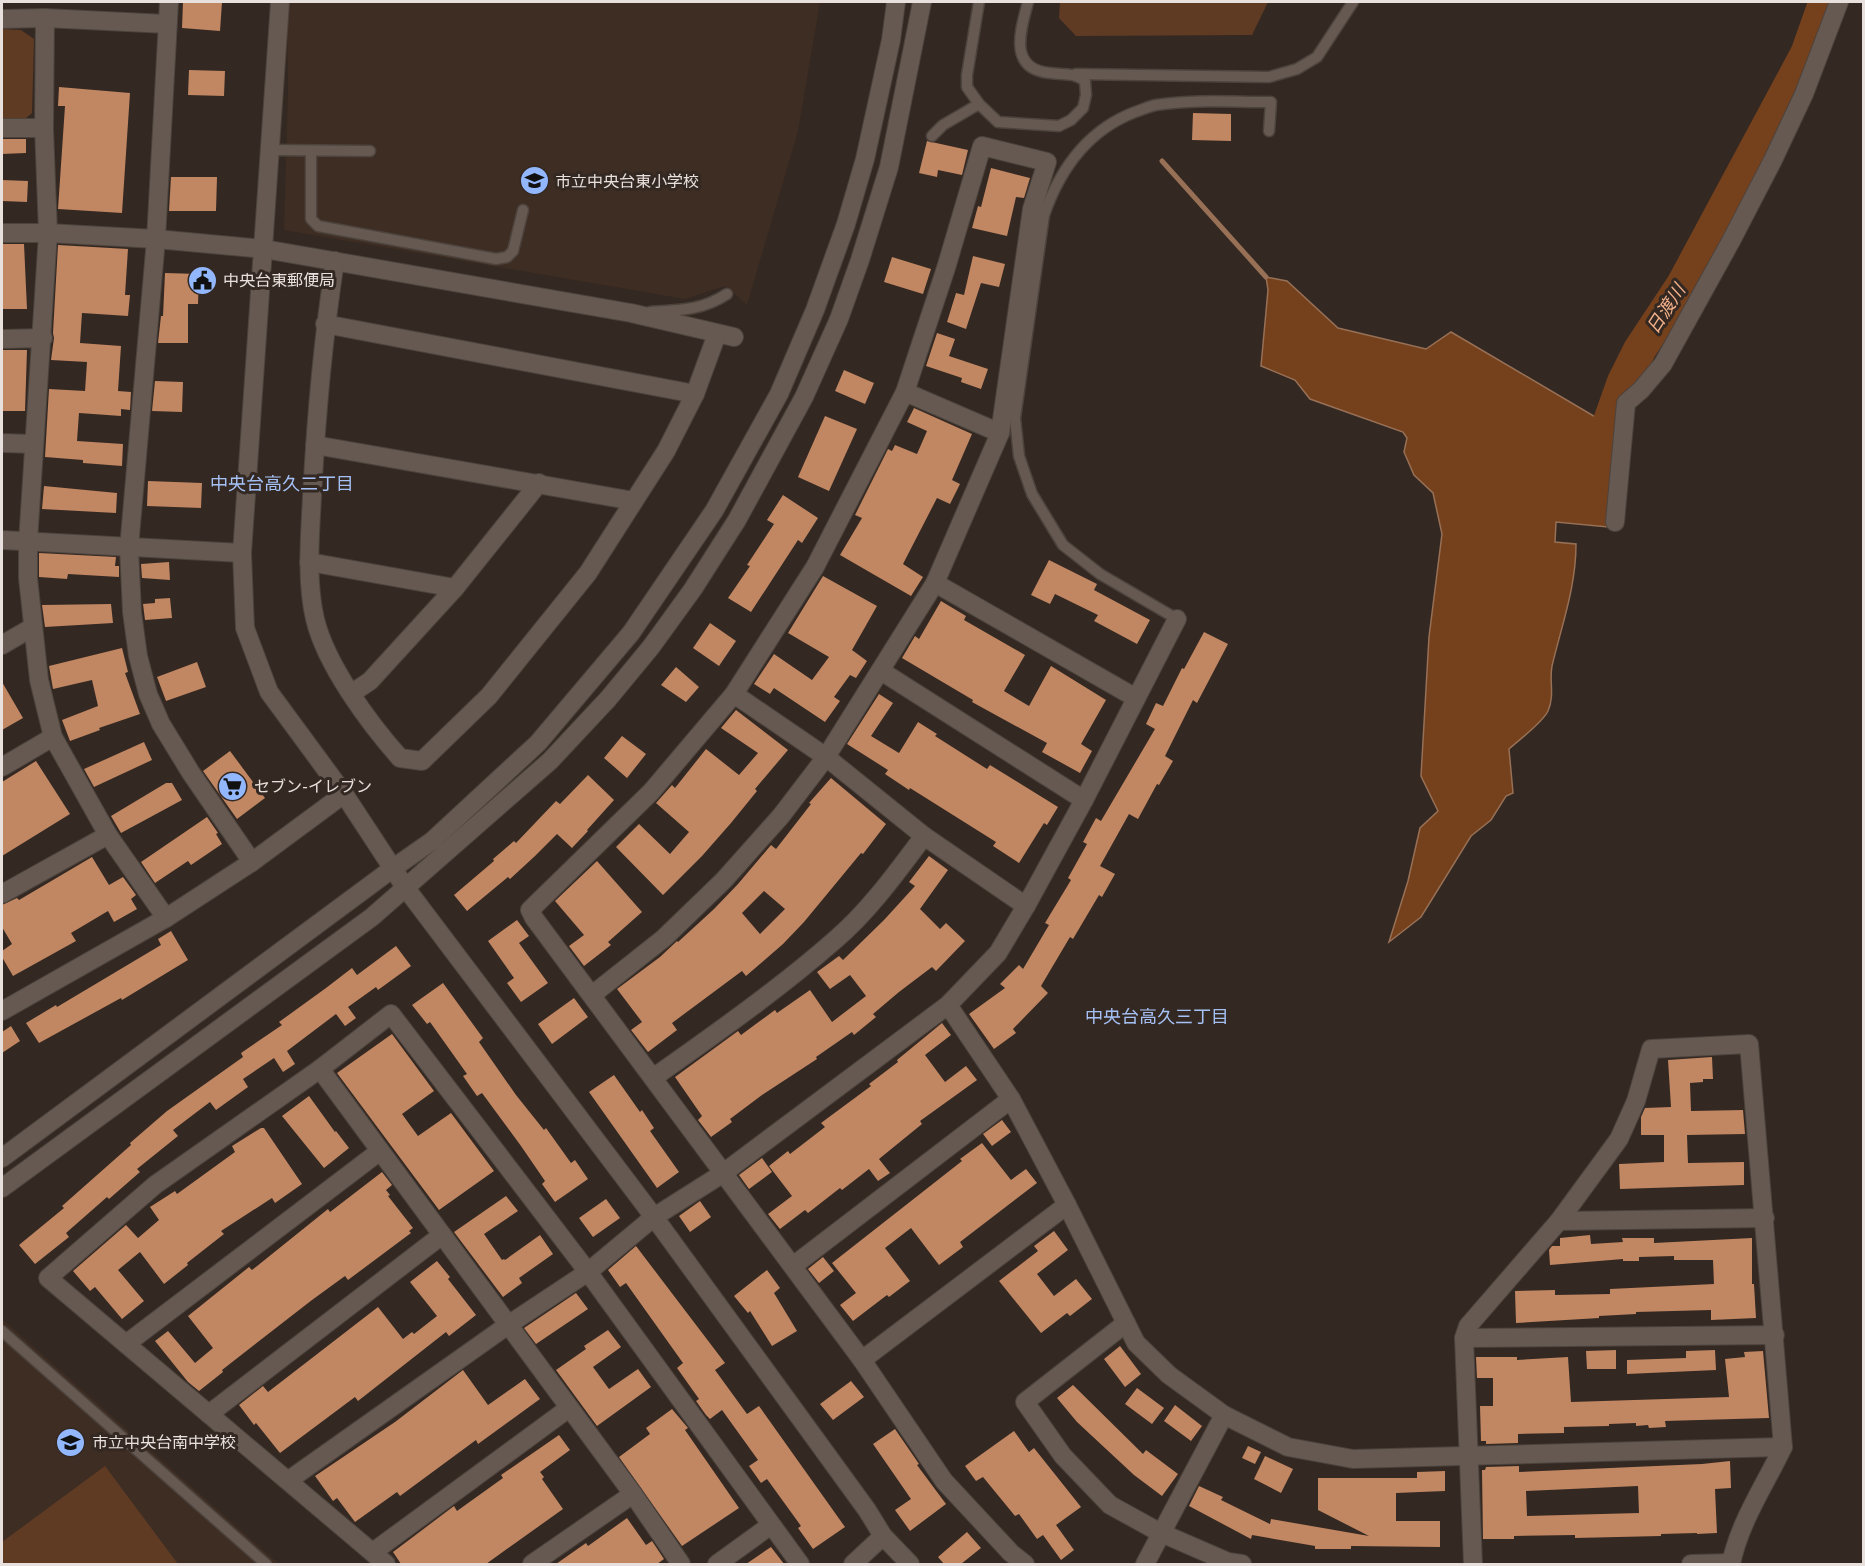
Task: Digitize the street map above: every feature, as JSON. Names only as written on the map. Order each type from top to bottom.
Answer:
[{"type":"street","points":[[169,2],[156,239],[129,548],[132,612],[136,645],[148,694],[161,724],[191,773],[252,862]]},
{"type":"street","points":[[280,2],[242,553],[245,628],[269,692],[344,794],[405,887],[654,1217],[867,1510],[883,1536],[910,1564]]},
{"type":"street","points":[[2,1158],[432,841],[538,742],[631,633],[714,511],[779,394],[815,310],[866,159],[891,40],[896,2]]},
{"type":"street","points":[[2,1188],[372,917],[550,761],[608,699],[651,647],[693,589],[737,520],[804,398],[838,319],[860,260],[889,167],[922,2]]},
{"type":"street","points":[[1615,522],[1626,403],[1641,390],[1663,364],[1731,241],[1804,94],[1839,2]]},
{"type":"street","points":[[2,19],[45,18],[167,24]]},
{"type":"street","points":[[45,18],[44,128],[48,233],[28,542],[28,578],[39,680],[53,736],[108,836],[166,918]]},
{"type":"street","points":[[2,128],[44,128]]},
{"type":"street","points":[[592,995],[664,938],[724,880],[781,816],[826,757],[935,583],[1000,432],[1032,209],[1047,162],[982,146],[946,268],[905,392],[814,567],[734,694],[651,792],[530,910],[722,1174],[862,1360],[944,1481],[1011,1553],[1025,1564]]},
{"type":"street","points":[[2,233],[156,239],[264,249],[335,261],[631,314],[725,336],[666,450],[588,573],[489,696],[422,761],[400,758],[374,728],[333,663],[315,619],[309,562],[315,445],[325,324],[335,261]]},
{"type":"street","points":[[325,324],[694,394]]},
{"type":"street","points":[[2,339],[43,338]]},
{"type":"street","points":[[905,392],[1000,432]]},
{"type":"street","points":[[2,443],[34,444]]},
{"type":"street","points":[[315,445],[634,501]]},
{"type":"street","points":[[352,693],[370,681],[455,588],[539,483]]},
{"type":"street","points":[[2,540],[242,553]]},
{"type":"street","points":[[309,562],[455,588]]},
{"type":"street","points":[[935,583],[1136,698]]},
{"type":"street","points":[[289,1480],[508,1325],[588,1272],[654,1217],[722,1174],[948,1005],[998,953],[1026,906],[1084,800],[1177,619]]},
{"type":"street","points":[[2,645],[33,627]]},
{"type":"street","points":[[881,671],[1084,800]]},
{"type":"street","points":[[734,694],[826,757],[924,836],[1026,906]]},
{"type":"street","points":[[2,767],[53,736]]},
{"type":"street","points":[[2,1011],[166,918],[252,862],[344,794]]},
{"type":"street","points":[[2,894],[108,836]]},
{"type":"street","points":[[653,1078],[745,1011],[836,939],[884,888],[924,836]]},
{"type":"street","points":[[948,1005],[1011,1099],[1136,1343],[1169,1375],[1224,1415],[1288,1447],[1353,1458],[1783,1447]]},
{"type":"street","points":[[569,1408],[380,1558],[48,1278],[155,1185],[320,1069],[391,1014],[588,1272],[800,1564]]},
{"type":"street","points":[[1473,1564],[1464,1338],[1468,1326],[1558,1221],[1619,1139],[1636,1101],[1651,1049],[1749,1044],[1783,1447],[1742,1527],[1731,1564],[1691,1564]]},
{"type":"street","points":[[320,1069],[633,1494],[681,1564]]},
{"type":"street","points":[[793,1266],[1011,1099]]},
{"type":"street","points":[[126,1344],[380,1151]]},
{"type":"street","points":[[862,1360],[1067,1205]]},
{"type":"street","points":[[1558,1221],[1765,1218]]},
{"type":"street","points":[[209,1414],[442,1235]]},
{"type":"street","points":[[1126,1323],[1025,1402],[1063,1456],[1110,1505],[1162,1533],[1228,1562],[1242,1564]]},
{"type":"street","points":[[1464,1338],[1775,1335]]},
{"type":"street","points":[[1146,1564],[1224,1415]]},
{"type":"street","points":[[532,1564],[633,1494]]},
{"type":"street","points":[[717,1564],[771,1525]]},
{"type":"street","points":[[853,1564],[883,1536]]},
{"type":"lane","points":[[979,2],[967,75],[968,87],[978,104],[998,122],[1059,126],[1071,120],[1083,108],[1086,95],[1085,81],[1076,74]]},
{"type":"lane","points":[[1028,2],[1018,40],[1022,55],[1033,68],[1047,73],[1269,77],[1297,69],[1317,57],[1353,2]]},
{"type":"lane","points":[[1177,619],[1100,574],[1063,545],[1032,494],[1019,456],[1015,418],[1044,215],[1052,192],[1065,167],[1088,140],[1122,117],[1143,109],[1154,105],[1190,102],[1271,102],[1269,131]]},
{"type":"lane","points":[[932,136],[943,125],[978,104]]},
{"type":"lane","points":[[270,150],[370,151]]},
{"type":"lane","points":[[310,151],[311,219],[318,226],[496,259],[507,257],[513,251],[523,210]]},
{"type":"lane","points":[[631,314],[686,310],[712,304],[727,294]]},
{"type":"lane","points":[[2,1331],[266,1564]]},
{"type":"shaded area","name":"市立中央台東小学校","points":[[287,2],[820,2],[798,131],[747,305],[725,286],[685,299],[284,230],[288,93]]},
{"type":"shaded area","points":[[1060,2],[1268,2],[1252,35],[1076,36],[1059,18]]},
{"type":"shaded area","points":[[2,29],[21,30],[34,39],[32,113],[26,118],[2,118]]},
{"type":"shaded area","points":[[1266,277],[1287,281],[1338,328],[1426,349],[1451,332],[1614,428],[1608,527],[1556,522],[1555,542],[1576,544],[1574,575],[1552,666],[1551,699],[1548,711],[1509,749],[1513,793],[1506,796],[1491,820],[1471,836],[1421,917],[1389,942],[1408,881],[1420,828],[1438,811],[1421,776],[1429,637],[1442,534],[1433,493],[1414,475],[1404,452],[1407,438],[1403,432],[1310,399],[1295,380],[1261,366],[1268,290]]},
{"type":"shaded area","name":"市立中央台南中学校","points":[[2,1319],[279,1564],[2,1564]]},
{"type":"shaded area","points":[[105,1466],[178,1564],[2,1564],[2,1542]]},
{"type":"building","points":[[183,2],[222,2],[220,31],[182,28]]},
{"type":"building","points":[[189,70],[225,71],[224,96],[188,95]]},
{"type":"building","points":[[59,87],[130,93],[122,213],[58,209],[65,106],[58,106]]},
{"type":"building","points":[[1193,113],[1231,114],[1231,141],[1192,140]]},
{"type":"building","points":[[2,139],[26,139],[26,153],[2,154]]},
{"type":"building","points":[[927,141],[968,150],[962,175],[938,170],[937,177],[919,173]]},
{"type":"building","points":[[991,168],[1030,178],[1024,198],[1016,197],[1007,236],[972,228],[978,206],[981,207]]},
{"type":"building","points":[[171,177],[217,177],[216,211],[169,211]]},
{"type":"building","points":[[2,180],[28,181],[27,202],[2,201]]},
{"type":"building","points":[[2,244],[24,244],[27,309],[2,309]]},
{"type":"building","points":[[58,245],[128,249],[125,295],[130,295],[128,316],[82,313],[80,343],[121,346],[118,391],[131,392],[130,410],[121,409],[121,416],[79,413],[77,441],[123,444],[122,466],[45,457],[49,389],[85,391],[87,362],[51,360]]},
{"type":"building","points":[[973,256],[1005,264],[999,287],[981,283],[966,329],[947,322],[956,293],[964,295]]},
{"type":"building","points":[[892,257],[931,269],[923,294],[884,282]]},
{"type":"building","points":[[165,273],[199,274],[198,304],[188,304],[188,343],[158,343],[161,316],[163,316]]},
{"type":"building","points":[[937,333],[955,339],[949,356],[988,369],[981,389],[961,382],[962,378],[926,366]]},
{"type":"building","points":[[2,350],[27,350],[25,411],[2,411]]},
{"type":"building","points":[[844,370],[874,383],[865,404],[835,391]]},
{"type":"building","points":[[155,381],[183,382],[182,412],[152,411]]},
{"type":"building","points":[[914,408],[972,434],[952,480],[960,484],[950,504],[937,498],[903,564],[923,577],[911,596],[840,555],[862,518],[855,515],[888,449],[892,451],[895,445],[917,454],[927,431],[907,422]]},
{"type":"building","points":[[825,416],[857,429],[829,491],[798,477]]},
{"type":"building","points":[[148,481],[202,483],[201,508],[147,506]]},
{"type":"building","points":[[44,486],[117,493],[116,513],[42,509]]},
{"type":"building","points":[[783,495],[818,518],[802,543],[798,540],[751,612],[728,598],[774,524],[767,520]]},
{"type":"building","points":[[39,553],[116,557],[115,566],[119,566],[119,577],[68,574],[67,579],[39,577]]},
{"type":"building","points":[[1049,560],[1097,584],[1094,590],[1150,620],[1137,644],[1094,621],[1098,615],[1055,594],[1050,604],[1031,595]]},
{"type":"building","points":[[169,562],[170,580],[142,578],[141,564]]},
{"type":"building","points":[[823,576],[877,606],[852,650],[867,661],[856,678],[850,675],[834,697],[840,701],[825,722],[774,688],[770,694],[754,684],[774,654],[812,680],[829,657],[788,633]]},
{"type":"building","points":[[170,598],[172,618],[145,620],[143,604],[155,603],[155,599]]},
{"type":"building","points":[[941,601],[966,616],[964,620],[1025,655],[1004,691],[1029,706],[1051,666],[1106,700],[1081,744],[1092,751],[1080,773],[1042,752],[1047,743],[972,702],[973,700],[902,658],[915,636],[919,639]]},
{"type":"building","points":[[111,604],[113,623],[45,627],[42,605]]},
{"type":"building","points":[[710,623],[736,641],[719,666],[693,648]]},
{"type":"building","points":[[1204,632],[1228,644],[1197,703],[1193,700],[1165,756],[1173,761],[1159,785],[1157,784],[1138,819],[1129,814],[1100,866],[1115,874],[1102,897],[1099,895],[1073,939],[1070,937],[1041,986],[1048,993],[1013,1029],[1016,1033],[994,1049],[969,1014],[1005,988],[1000,984],[1019,965],[1023,969],[1049,925],[1045,923],[1071,880],[1068,878],[1087,844],[1083,842],[1096,818],[1101,821],[1155,729],[1146,724],[1156,703],[1163,706]]},
{"type":"building","points":[[122,648],[128,672],[125,673],[140,714],[70,741],[62,720],[98,706],[92,680],[53,689],[49,666]]},
{"type":"building","points":[[197,662],[206,687],[166,701],[157,677]]},
{"type":"building","points":[[676,667],[699,687],[686,702],[661,685]]},
{"type":"building","points":[[2,682],[23,718],[2,730]]},
{"type":"building","points":[[879,694],[893,703],[871,736],[899,753],[918,722],[937,734],[935,736],[987,769],[990,765],[1058,807],[1047,825],[1044,823],[1019,863],[993,846],[996,842],[910,788],[909,790],[885,774],[888,770],[847,744]]},
{"type":"building","points":[[736,710],[788,750],[755,789],[757,791],[731,823],[663,895],[616,847],[639,824],[670,854],[689,832],[656,803],[672,785],[675,788],[706,749],[739,775],[758,753],[721,728]]},
{"type":"building","points":[[622,736],[646,754],[627,778],[604,758]]},
{"type":"building","points":[[144,742],[152,760],[94,787],[84,769]]},
{"type":"building","name":"セブン-イレブン","points":[[230,751],[265,798],[237,819],[203,771]]},
{"type":"building","points":[[36,761],[70,814],[2,856],[2,782]]},
{"type":"building","points":[[588,775],[614,800],[588,831],[572,848],[557,834],[510,879],[508,877],[467,911],[454,895],[514,841],[516,843],[556,801],[560,804]]},
{"type":"building","points":[[831,778],[886,824],[863,854],[861,853],[783,944],[746,976],[742,971],[672,1023],[677,1030],[648,1052],[631,1030],[642,1022],[617,989],[660,957],[714,909],[771,845],[776,849],[811,804],[809,803]],"holes":[[[764,891],[785,909],[760,934],[742,913]]]},
{"type":"building","points":[[166,783],[172,783],[182,800],[121,833],[111,816]]},
{"type":"building","points":[[207,817],[218,833],[216,834],[222,844],[191,865],[188,861],[155,883],[141,862]]},
{"type":"building","points":[[929,856],[948,870],[920,909],[940,929],[946,923],[965,941],[936,971],[932,967],[899,992],[873,1014],[876,1017],[854,1035],[852,1032],[816,1057],[817,1059],[762,1095],[730,1119],[732,1122],[711,1137],[698,1120],[702,1116],[675,1077],[738,1031],[741,1035],[775,1010],[777,1013],[810,990],[832,1022],[866,996],[850,975],[830,989],[817,972],[839,956],[843,960],[884,920],[915,886],[909,882]]},
{"type":"building","points":[[92,857],[109,885],[123,877],[136,895],[131,899],[137,909],[114,922],[108,911],[71,933],[76,941],[13,976],[2,957],[2,951],[12,944],[2,927],[2,905],[17,898],[19,900]]},
{"type":"building","points":[[597,861],[642,912],[608,942],[611,945],[584,966],[569,946],[584,935],[555,901]]},
{"type":"building","points":[[517,920],[529,936],[519,943],[548,983],[521,1002],[507,983],[514,978],[488,941]]},
{"type":"building","points":[[171,931],[188,960],[122,1000],[121,998],[39,1043],[26,1023],[161,945],[158,939]]},
{"type":"building","points":[[396,946],[411,966],[378,990],[376,987],[348,1007],[356,1018],[345,1026],[336,1014],[287,1051],[295,1064],[283,1072],[274,1058],[243,1079],[248,1087],[216,1110],[210,1102],[173,1130],[178,1136],[137,1169],[140,1172],[109,1199],[107,1197],[66,1233],[69,1237],[35,1264],[19,1245],[64,1208],[62,1206],[167,1111],[243,1057],[241,1053],[282,1025],[279,1022],[352,968],[357,975]]},
{"type":"building","points":[[443,983],[483,1038],[479,1042],[516,1095],[544,1130],[546,1128],[571,1163],[575,1160],[588,1179],[555,1202],[542,1184],[545,1181],[521,1146],[482,1093],[477,1096],[463,1076],[467,1074],[430,1022],[427,1024],[412,1005]]},
{"type":"building","points":[[574,998],[588,1017],[552,1044],[538,1024]]},
{"type":"building","points":[[942,1023],[951,1035],[925,1055],[945,1082],[966,1066],[977,1080],[920,1121],[922,1124],[879,1159],[890,1173],[878,1181],[869,1169],[808,1213],[805,1210],[780,1229],[768,1214],[792,1196],[769,1166],[788,1151],[790,1154],[825,1127],[821,1123],[871,1086],[869,1084]]},
{"type":"building","points":[[11,1026],[20,1041],[2,1053],[2,1032]]},
{"type":"building","points":[[392,1034],[434,1091],[402,1114],[418,1136],[451,1113],[494,1171],[439,1210],[337,1073]]},
{"type":"building","points":[[1712,1057],[1713,1079],[1690,1083],[1691,1111],[1743,1110],[1745,1134],[1687,1135],[1688,1163],[1744,1162],[1744,1185],[1620,1189],[1619,1164],[1664,1162],[1664,1135],[1641,1135],[1641,1117],[1645,1108],[1671,1107],[1668,1060]]},
{"type":"building","points":[[614,1075],[640,1112],[642,1110],[654,1128],[650,1131],[679,1172],[657,1188],[589,1092]]},
{"type":"building","points":[[309,1096],[349,1148],[324,1168],[282,1116]]},
{"type":"building","points":[[1002,1120],[1011,1132],[992,1146],[983,1134]]},
{"type":"building","points":[[264,1128],[302,1184],[275,1203],[272,1198],[221,1231],[224,1234],[164,1284],[140,1252],[118,1270],[144,1301],[122,1319],[95,1287],[90,1291],[73,1271],[126,1225],[138,1238],[159,1220],[150,1207],[175,1191],[177,1194],[235,1152],[232,1146]]},
{"type":"building","points":[[982,1143],[1011,1180],[1026,1169],[1037,1183],[960,1242],[963,1247],[939,1265],[911,1228],[885,1248],[910,1281],[853,1321],[840,1305],[856,1293],[832,1263]]},
{"type":"building","points":[[762,1158],[772,1172],[749,1189],[739,1175]]},
{"type":"building","points":[[382,1172],[392,1185],[386,1190],[390,1195],[388,1196],[413,1228],[409,1231],[411,1233],[348,1280],[345,1276],[312,1300],[222,1370],[223,1372],[199,1391],[188,1382],[155,1341],[168,1331],[195,1363],[213,1348],[188,1316],[249,1267],[252,1270],[328,1209],[330,1212]]},
{"type":"building","points":[[506,1196],[518,1211],[484,1234],[502,1260],[540,1235],[553,1254],[519,1278],[522,1283],[503,1297],[454,1232]]},
{"type":"building","points":[[606,1199],[620,1218],[593,1237],[579,1218]]},
{"type":"building","points":[[700,1201],[711,1217],[690,1232],[679,1216]]},
{"type":"building","points":[[1054,1231],[1068,1250],[1037,1274],[1054,1296],[1076,1279],[1092,1299],[1070,1316],[1067,1313],[1041,1333],[999,1281],[1038,1251],[1034,1246]]},
{"type":"building","points":[[1590,1235],[1591,1244],[1623,1242],[1622,1238],[1654,1238],[1654,1243],[1752,1238],[1752,1284],[1754,1284],[1756,1318],[1711,1320],[1711,1310],[1636,1312],[1636,1314],[1599,1316],[1599,1318],[1516,1323],[1515,1291],[1555,1290],[1555,1295],[1610,1294],[1610,1289],[1714,1284],[1713,1260],[1674,1260],[1674,1256],[1639,1257],[1639,1261],[1623,1261],[1623,1259],[1550,1265],[1549,1250],[1552,1246],[1560,1246],[1560,1238]]},
{"type":"building","points":[[636,1246],[725,1363],[715,1370],[747,1414],[759,1406],[845,1527],[813,1549],[798,1528],[801,1526],[767,1479],[761,1483],[749,1466],[758,1460],[722,1410],[710,1419],[706,1415],[696,1401],[699,1399],[677,1368],[683,1363],[626,1283],[620,1287],[608,1270]]},
{"type":"building","points":[[823,1257],[834,1271],[819,1283],[808,1269]]},
{"type":"building","points":[[437,1261],[476,1315],[449,1336],[446,1332],[358,1401],[355,1397],[280,1453],[239,1405],[263,1386],[268,1392],[378,1307],[403,1339],[412,1332],[414,1334],[437,1316],[410,1282]]},
{"type":"building","points":[[767,1270],[780,1288],[774,1293],[797,1331],[772,1346],[750,1311],[748,1313],[734,1296]]},
{"type":"building","points":[[576,1293],[588,1309],[536,1344],[524,1328]]},
{"type":"building","points":[[608,1330],[621,1347],[593,1367],[609,1389],[638,1369],[651,1387],[597,1426],[556,1370],[586,1349],[584,1346]]},
{"type":"building","points":[[1120,1346],[1141,1374],[1125,1387],[1104,1359]]},
{"type":"building","points":[[1616,1350],[1616,1369],[1587,1369],[1586,1351]]},
{"type":"building","points":[[1715,1350],[1716,1370],[1627,1374],[1627,1360],[1686,1358],[1686,1351]]},
{"type":"building","points":[[1763,1351],[1769,1418],[1665,1421],[1666,1427],[1649,1428],[1648,1425],[1636,1426],[1636,1423],[1564,1427],[1564,1433],[1518,1434],[1518,1443],[1486,1444],[1486,1441],[1481,1441],[1480,1406],[1493,1406],[1493,1378],[1477,1378],[1476,1357],[1517,1357],[1517,1360],[1568,1357],[1571,1402],[1729,1397],[1725,1359],[1745,1357],[1744,1352]]},
{"type":"building","points":[[463,1370],[488,1405],[525,1379],[540,1399],[478,1444],[476,1440],[400,1496],[397,1492],[355,1522],[337,1498],[333,1501],[315,1476],[395,1422]]},
{"type":"building","points":[[851,1381],[864,1397],[833,1420],[820,1404]]},
{"type":"building","points":[[1073,1385],[1143,1454],[1146,1450],[1178,1474],[1162,1496],[1134,1475],[1077,1422],[1057,1398]]},
{"type":"building","points":[[1137,1388],[1164,1408],[1152,1424],[1125,1404]]},
{"type":"building","points":[[1175,1405],[1202,1426],[1191,1441],[1164,1421]]},
{"type":"building","points":[[672,1409],[688,1428],[685,1430],[739,1508],[682,1546],[619,1457],[650,1434],[646,1428]]},
{"type":"building","points":[[895,1429],[919,1464],[917,1465],[946,1504],[910,1531],[895,1510],[911,1499],[873,1444]]},
{"type":"building","points":[[1014,1431],[1029,1452],[1034,1448],[1081,1507],[1056,1525],[1074,1550],[1061,1560],[1043,1535],[1037,1539],[1019,1514],[1015,1516],[983,1477],[976,1481],[965,1466]]},
{"type":"building","points":[[559,1435],[570,1450],[540,1472],[544,1477],[542,1479],[563,1509],[486,1564],[401,1564],[393,1552],[454,1506],[457,1511],[503,1478],[501,1475]]},
{"type":"building","points":[[1248,1446],[1261,1452],[1255,1464],[1242,1458]]},
{"type":"building","points":[[1265,1456],[1293,1469],[1281,1493],[1254,1479]]},
{"type":"building","points":[[1730,1461],[1731,1488],[1715,1489],[1717,1533],[1575,1538],[1575,1535],[1514,1536],[1514,1539],[1483,1539],[1482,1470],[1486,1467],[1519,1466],[1519,1472]],"holes":[[[1638,1486],[1639,1513],[1527,1516],[1526,1491]]]},
{"type":"building","points":[[1445,1471],[1445,1491],[1396,1493],[1396,1521],[1440,1521],[1440,1547],[1351,1546],[1351,1549],[1315,1549],[1315,1546],[1252,1535],[1251,1539],[1189,1506],[1199,1486],[1223,1497],[1221,1500],[1270,1524],[1271,1519],[1369,1536],[1318,1510],[1318,1478],[1417,1478],[1417,1472]]},
{"type":"building","points":[[627,1518],[646,1545],[652,1541],[664,1559],[657,1564],[556,1564],[586,1543],[588,1546]]},
{"type":"building","points":[[967,1532],[981,1548],[961,1564],[944,1564],[938,1557]]},
{"type":"building","points":[[771,1547],[784,1564],[746,1564]]},
{"type":"waterway","name":"日渡川","points":[[1586,458],[1598,454],[1623,383],[1640,349],[1683,284],[1807,53],[1825,2]]},
{"type":"waterway","points":[[1162,161],[1266,277]]},
{"type":"place","name":"市立中央台東小学校","points":[[534,181]]},
{"type":"place","name":"中央台東郵便局","points":[[202,280]]},
{"type":"place","name":"セブン-イレブン","points":[[233,786]]},
{"type":"place","name":"市立中央台南中学校","points":[[71,1442]]},
{"type":"district","name":"中央台高久二丁目","points":[[282,484]]},
{"type":"district","name":"中央台高久三丁目","points":[[1157,1017]]}]
